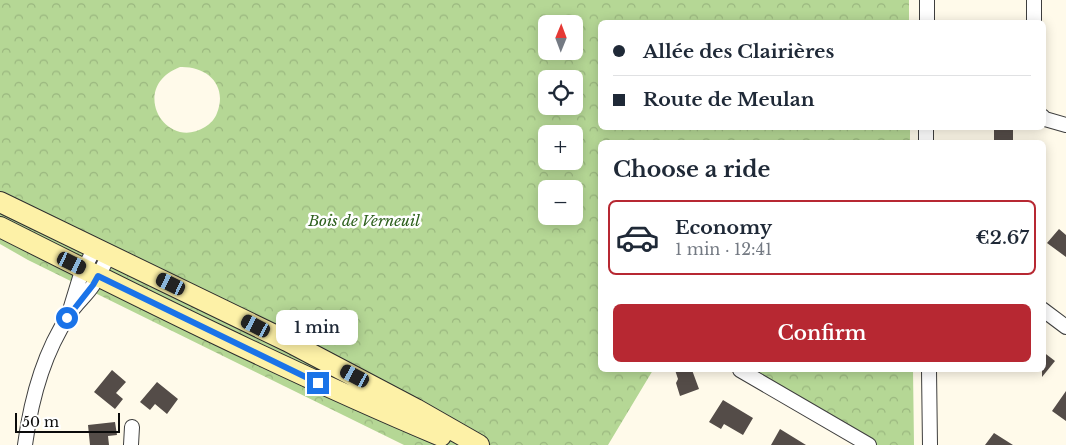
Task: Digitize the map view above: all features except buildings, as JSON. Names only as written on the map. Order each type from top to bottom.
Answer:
[{"type":"main road","points":[[0,202],[184,290],[340,368],[479,445]]},
{"type":"main road","points":[[0,227],[318,383],[464,445]]},
{"type":"street","points":[[927,0],[927,20]]},
{"type":"street","points":[[1034,0],[1034,20]]},
{"type":"street","points":[[1046,119],[1066,125]]},
{"type":"street","points":[[25,445],[36,385],[50,350],[69,314],[76,288],[91,272],[102,251]]},
{"type":"street","points":[[1046,312],[1066,327]]},
{"type":"street","points":[[743,372],[869,445]]},
{"type":"street","points":[[929,372],[930,445]]},
{"type":"street","points":[[131,445],[132,427]]},
{"type":"green space","name":"Bois de Verneuil","points":[[0,0],[909,0],[909,20],[598,20],[598,130],[910,130],[910,140],[598,140],[598,372],[652,372],[608,445],[404,445],[28,260],[0,244]],"holes":[[[180,67],[199,70],[213,79],[220,94],[220,103],[214,119],[205,127],[190,132],[177,131],[166,124],[158,114],[155,101],[156,88],[165,76]]]},
{"type":"green space","points":[[751,372],[913,372],[914,445],[877,445]]},
{"type":"route","points":[[67,318],[98,276],[318,383]]}]
